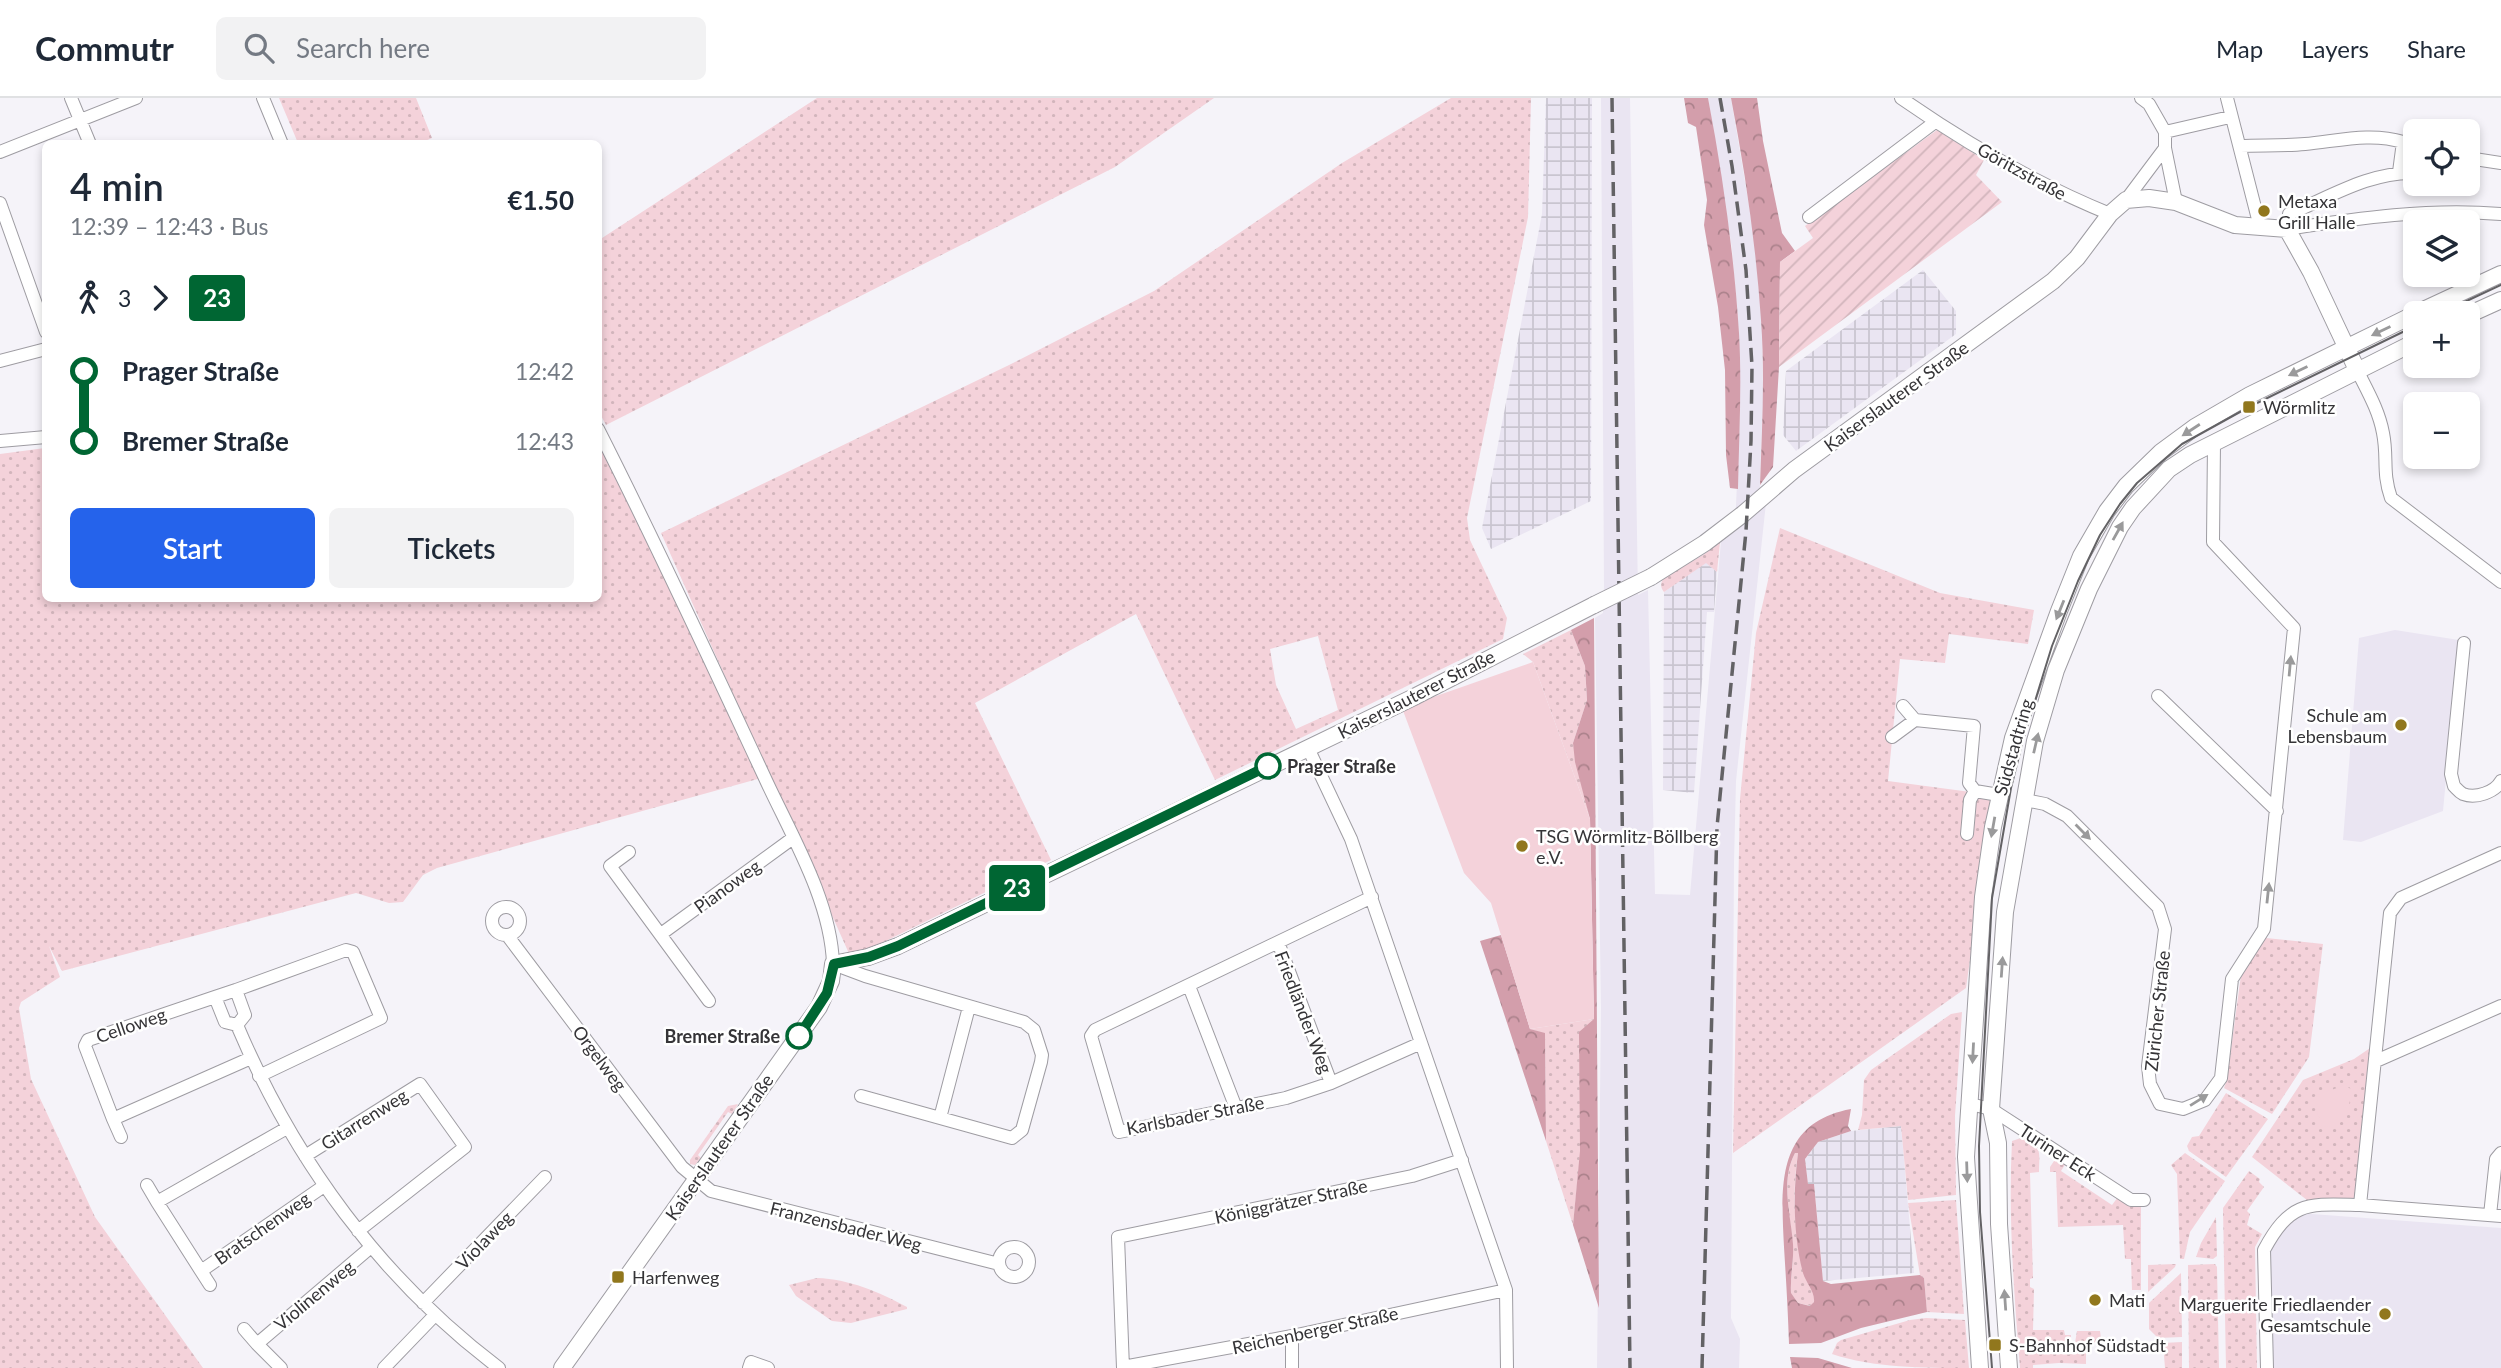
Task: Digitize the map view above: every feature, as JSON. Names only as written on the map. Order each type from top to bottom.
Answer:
[{"type":"street","points":[[71,98],[88,140]]},
{"type":"street","points":[[0,152],[136,98]]},
{"type":"street","points":[[263,98],[280,140]]},
{"type":"street","name":"Göritzstraße","points":[[1901,98],[1935,122],[2069,198],[2110,215]]},
{"type":"street","points":[[2141,98],[2149,104],[2165,132],[2165,148],[2176,202]]},
{"type":"street","points":[[2227,98],[2260,227]]},
{"type":"street","points":[[2165,132],[2230,117]]},
{"type":"street","points":[[1809,218],[1935,122]]},
{"type":"street","points":[[60,130],[64,140]]},
{"type":"street","points":[[2239,146],[2388,137],[2403,142],[2399,172]]},
{"type":"street","points":[[2126,200],[2165,148]]},
{"type":"street","points":[[2480,160],[2501,163]]},
{"type":"street","points":[[2403,172],[2373,179],[2289,214],[2287,229],[2311,272],[2380,418],[2384,437],[2385,480],[2391,498],[2501,582]]},
{"type":"street","points":[[2126,200],[2149,198],[2176,202],[2235,225],[2287,229],[2376,215],[2459,211],[2501,214]]},
{"type":"street","name":"Kaiserslauterer Straße","points":[[562,1368],[819,1006],[831,981],[834,964],[869,957],[898,946],[1308,748],[1651,578],[1743,514],[1794,470],[2053,281],[2077,258],[2110,215],[2126,200]]},
{"type":"street","points":[[0,203],[42,321]]},
{"type":"street","name":"Südstadtring","points":[[2444,301],[2501,274]]},
{"type":"street","points":[[2480,310],[2501,300]]},
{"type":"street","name":"Südstadtring","points":[[1980,1368],[1966,1157],[1983,897],[1999,795],[2022,710],[2063,600],[2093,534],[2126,486],[2161,452],[2250,395],[2403,320]]},
{"type":"street","name":"Südstadtring","points":[[2010,1368],[1999,1224],[1998,1143],[1991,1108],[2005,912],[2035,741],[2056,670],[2106,553],[2133,508],[2169,469],[2190,455],[2403,348]]},
{"type":"street","points":[[0,361],[42,350]]},
{"type":"street","points":[[0,441],[42,436]]},
{"type":"street","points":[[602,437],[793,838],[830,932],[834,964],[1024,1022],[1034,1030],[1042,1055],[1022,1130],[1012,1138],[861,1096]]},
{"type":"street","name":"Züricher Straße","points":[[2025,800],[2045,804],[2067,816],[2158,907],[2165,929],[2148,1066],[2150,1084],[2160,1104],[2183,1109],[2205,1100],[2221,1078],[2232,979],[2264,929],[2294,628],[2213,542],[2214,443]]},
{"type":"street","points":[[2464,643],[2451,774],[2454,786],[2463,794],[2485,793],[2497,788],[2501,781]]},
{"type":"street","points":[[2158,696],[2277,811]]},
{"type":"street","points":[[1903,706],[1914,720]]},
{"type":"street","points":[[1892,737],[1914,720],[1974,726],[1968,778],[1975,791]]},
{"type":"street","points":[[1308,748],[1351,838],[1506,1290],[1507,1368]]},
{"type":"street","points":[[1975,791],[1999,795]]},
{"type":"street","points":[[1967,834],[1970,800],[1975,791]]},
{"type":"street","name":"Pianoweg","points":[[661,934],[793,838]]},
{"type":"street","points":[[629,852],[610,866],[709,1001]]},
{"type":"street","points":[[2360,1206],[2390,914],[2401,898],[2501,853]]},
{"type":"street","name":"Karlsbader Straße","points":[[1372,897],[1095,1030],[1091,1036],[1119,1132],[1286,1098],[1331,1083],[1421,1043]]},
{"type":"street","name":"Orgelweg","points":[[507,934],[682,1167],[696,1180]]},
{"type":"street","name":"Friedländer Weg","points":[[1278,942],[1331,1083]]},
{"type":"street","points":[[237,1024],[225,1022],[215,997],[346,950],[353,952],[381,1018],[259,1076]]},
{"type":"street","points":[[1189,986],[1236,1108]]},
{"type":"street","points":[[236,990],[245,1015],[237,1024]]},
{"type":"street","name":"Celloweg","points":[[121,1137],[85,1046],[88,1040],[215,997]]},
{"type":"street","points":[[2376,1061],[2501,1006]]},
{"type":"street","points":[[940,1118],[969,1007]]},
{"type":"street","points":[[237,1024],[259,1076],[287,1128],[324,1186],[358,1231],[435,1315],[499,1368]]},
{"type":"street","points":[[113,1119],[251,1058]]},
{"type":"street","name":"Gitarrenweg","points":[[304,1156],[420,1084],[465,1147],[358,1231]]},
{"type":"street","name":"Turiner Eck","points":[[1970,1104],[1991,1108],[2131,1200],[2144,1200]]},
{"type":"street","points":[[157,1202],[287,1128]]},
{"type":"street","points":[[2267,1368],[2264,1250],[2273,1233],[2293,1211],[2312,1204],[2495,1215],[2496,1160],[2501,1153]]},
{"type":"street","name":"Königgrätzer Straße","points":[[1123,1368],[1118,1237],[1412,1176],[1462,1160]]},
{"type":"street","name":"Violaweg","points":[[423,1303],[545,1177]]},
{"type":"street","name":"Franzensbader Weg","points":[[696,1180],[711,1191],[999,1264]]},
{"type":"street","name":"Bratschenweg","points":[[147,1185],[210,1285]]},
{"type":"street","name":"Bratschenweg","points":[[201,1271],[324,1186]]},
{"type":"street","name":"Violinenweg","points":[[257,1344],[371,1247]]},
{"type":"street","name":"Reichenberger Straße","points":[[1123,1368],[1292,1336],[1506,1290]]},
{"type":"street","points":[[384,1368],[435,1315]]},
{"type":"street","name":"Violinenweg","points":[[244,1329],[281,1368]]},
{"type":"street","points":[[1292,1336],[1292,1368]]},
{"type":"street","points":[[748,1368],[751,1362],[768,1368]]},
{"type":"shaded area","points":[[279,98],[416,98],[432,138],[427,140],[297,140]]},
{"type":"shaded area","points":[[817,98],[1214,98],[1115,167],[606,425],[602,418],[602,238]]},
{"type":"shaded area","points":[[1451,98],[1531,98],[1528,217],[1467,518],[1470,540],[1507,618],[1503,639],[1215,780],[1136,614],[975,703],[1051,860],[851,958],[661,533],[1007,366],[1154,291],[1342,163]],"holes":[[[1318,636],[1338,710],[1296,729],[1276,685],[1270,649]]]},
{"type":"shaded area","points":[[1546,98],[1592,98],[1591,501],[1491,549],[1482,528],[1542,214]]},
{"type":"shaded area","points":[[1601,98],[1630,98],[1638,595],[1648,590],[1655,894],[1690,895],[1721,541],[1735,528],[1740,414],[1739,335],[1732,249],[1708,98],[1731,98],[1754,235],[1762,321],[1763,404],[1759,508],[1766,503],[1736,781],[1731,1318],[1740,1339],[1739,1368],[1597,1368],[1601,1007],[1595,618],[1603,613],[1604,587]]},
{"type":"shaded area","points":[[1937,130],[1984,160],[1976,175],[2002,202],[1779,367],[1780,262],[1813,238],[1805,226]]},
{"type":"shaded area","points":[[1923,270],[1956,311],[1956,334],[1796,451],[1783,435],[1786,371]]},
{"type":"shaded area","points":[[602,435],[765,777],[437,868],[423,875],[403,902],[389,903],[356,893],[62,971],[49,946],[60,977],[21,1002],[19,1008],[31,1079],[95,1217],[203,1368],[0,1368],[0,454],[42,448],[42,602],[602,602]]},
{"type":"shaded area","points":[[1780,528],[1940,593],[2034,610],[2028,644],[1949,634],[1945,663],[1900,659],[1888,781],[1993,795],[1966,988],[1733,1153],[1740,799],[1756,633]]},
{"type":"shaded area","points":[[1720,542],[1717,572],[1706,563],[1664,592],[1661,584],[1665,577]]},
{"type":"shaded area","points":[[1706,562],[1717,572],[1714,612],[1707,612],[1694,793],[1663,790],[1664,592]]},
{"type":"shaded area","points":[[1571,630],[1585,666],[1587,700],[1573,743],[1590,819],[1533,662],[1523,654]]},
{"type":"shaded area","name":"Schule am Lebensbaum","points":[[2395,630],[2459,640],[2443,811],[2361,842],[2343,840],[2359,638]]},
{"type":"shaded area","name":"TSG Wörmlitz-Böllberg e.V.","points":[[1533,662],[1590,819],[1594,1019],[1530,1029],[1491,903],[1464,873],[1402,708]]},
{"type":"shaded area","points":[[2266,938],[2323,944],[2309,1057],[2272,1114],[2224,1088],[2241,975]]},
{"type":"shaded area","points":[[1962,1012],[1955,1116],[1956,1195],[1908,1200],[1901,1126],[1858,1130],[1862,1115],[1864,1080],[1871,1070],[1951,1014]]},
{"type":"shaded area","points":[[1594,1019],[1573,1225],[1546,1141],[1545,1034],[1530,1029]]},
{"type":"shaded area","points":[[2376,1044],[2360,1205],[2312,1204],[2252,1157],[2303,1080],[2354,1059]]},
{"type":"shaded area","points":[[2345,1085],[2352,1090],[2346,1120],[2328,1127],[2322,1126],[2313,1100],[2315,1096]]},
{"type":"shaded area","points":[[2226,1093],[2268,1119],[2226,1177],[2189,1151],[2187,1146],[2192,1137],[2199,1136]]},
{"type":"shaded area","points":[[738,1104],[732,1114],[728,1112],[698,1155],[701,1158],[695,1165],[690,1164],[690,1160],[728,1106]]},
{"type":"shaded area","points":[[1901,1126],[1914,1273],[1823,1281],[1814,1184],[1808,1184],[1805,1159],[1818,1142],[1851,1131]]},
{"type":"shaded area","points":[[2024,1137],[2034,1144],[2039,1155],[2039,1172],[2030,1173],[2033,1278],[2030,1279],[2030,1287],[2034,1289],[2033,1330],[2064,1330],[2065,1335],[2071,1335],[2071,1343],[2036,1345],[2035,1351],[2086,1351],[2086,1364],[2059,1363],[2020,1368],[2012,1254],[2011,1169],[2012,1141]]},
{"type":"shaded area","points":[[1795,1153],[1798,1153],[1796,1226],[1802,1262],[1815,1296],[1811,1306],[1798,1303],[1791,1294],[1793,1255],[1787,1190],[1790,1165]]},
{"type":"shaded area","points":[[2185,1153],[2225,1181],[2190,1232],[2184,1259],[2180,1259],[2177,1174],[2171,1165]]},
{"type":"shaded area","points":[[2054,1161],[2066,1163],[2061,1171],[2112,1205],[2118,1197],[2141,1206],[2141,1290],[2132,1290],[2131,1259],[2125,1259],[2123,1225],[2058,1227],[2056,1172],[2050,1172],[2050,1167]]},
{"type":"shaded area","points":[[2249,1171],[2260,1179],[2259,1182],[2264,1187],[2247,1211],[2250,1214],[2247,1225],[2262,1234],[2255,1247],[2257,1368],[2226,1368],[2223,1208]]},
{"type":"shaded area","points":[[1956,1200],[1964,1314],[1927,1312],[1924,1278],[1920,1275],[1908,1203]]},
{"type":"shaded area","name":"Marguerite Friedlaender Gesamtschule","points":[[2298,1213],[2501,1228],[2501,1368],[2270,1368],[2269,1259],[2276,1234]]},
{"type":"shaded area","points":[[2216,1217],[2217,1256],[2213,1259],[2196,1257],[2201,1243]]},
{"type":"shaded area","points":[[2176,1264],[2175,1267],[2148,1292],[2148,1265]]},
{"type":"shaded area","points":[[2215,1264],[2219,1368],[2189,1368],[2188,1265]]},
{"type":"shaded area","points":[[2181,1273],[2182,1337],[2158,1338],[2149,1329],[2149,1303]]},
{"type":"shaded area","points":[[817,1278],[864,1287],[896,1301],[907,1309],[851,1323],[832,1321],[796,1296],[789,1285]]},
{"type":"shaded area","points":[[1926,1318],[1965,1320],[1969,1368],[1882,1365],[1832,1354],[1841,1340]]},
{"type":"shaded area","points":[[2077,1331],[2100,1331],[2101,1338],[2094,1343],[2075,1343]]},
{"type":"shaded area","points":[[2182,1342],[2182,1368],[2165,1368],[2163,1343]]},
{"type":"green space","points":[[1684,98],[1708,98],[1727,215],[1740,352],[1738,489],[1730,488],[1726,455],[1725,370],[1718,307],[1704,225],[1707,200],[1696,127],[1688,123]]},
{"type":"green space","points":[[1731,98],[1757,98],[1782,233],[1795,251],[1780,262],[1779,367],[1773,467],[1760,485],[1763,382],[1761,320],[1749,208]]},
{"type":"green space","points":[[1594,618],[1599,1308],[1573,1225],[1580,1151],[1579,1032],[1594,1019],[1590,819],[1575,762],[1573,743],[1587,700],[1585,666],[1571,630]]},
{"type":"green space","points":[[1501,935],[1530,1029],[1545,1033],[1546,1141],[1480,941]]},
{"type":"green space","points":[[1851,1109],[1848,1126],[1851,1131],[1818,1142],[1805,1159],[1808,1184],[1814,1184],[1823,1281],[1831,1284],[1920,1275],[1924,1278],[1927,1312],[1861,1328],[1821,1343],[1789,1344],[1783,1224],[1784,1180],[1788,1160],[1796,1143],[1808,1128],[1826,1116]],"holes":[[[1795,1153],[1798,1153],[1795,1182],[1796,1228],[1803,1273],[1814,1298],[1810,1306],[1798,1303],[1791,1293],[1793,1244],[1787,1186],[1791,1164]]]},
{"type":"green space","points":[[1790,1357],[1818,1358],[1852,1368],[1792,1368]]},
{"type":"tram line","points":[[2467,301],[2501,285]]},
{"type":"tram line","points":[[1992,1368],[1980,1212],[1979,1146],[1992,898],[2011,788],[2052,646],[2100,535],[2137,483],[2182,444],[2249,407],[2403,332]]},
{"type":"railway","points":[[1612,98],[1630,1368]]},
{"type":"railway","points":[[1702,1368],[1717,827],[1746,531],[1751,441],[1752,366],[1746,270],[1720,98]]},
{"type":"bus line","name":"23","points":[[799,1036],[827,993],[834,964],[869,957],[898,946],[1268,766]]},
{"type":"place","name":"Metaxa Grill Halle","points":[[2264,211]]},
{"type":"place","name":"Wörmlitz","points":[[2249,407]]},
{"type":"place","name":"Schule am Lebensbaum","points":[[2401,725]]},
{"type":"place","name":"Prager Straße","points":[[1268,766]]},
{"type":"place","name":"TSG Wörmlitz-Böllberg e.V.","points":[[1522,846]]},
{"type":"place","name":"Bremer Straße","points":[[799,1036]]},
{"type":"place","name":"Harfenweg","points":[[618,1277]]},
{"type":"place","name":"Mati","points":[[2095,1300]]},
{"type":"place","name":"Marguerite Friedlaender Gesamtschule","points":[[2385,1314]]},
{"type":"place","name":"S-Bahnhof Südstadt","points":[[1995,1345]]}]
